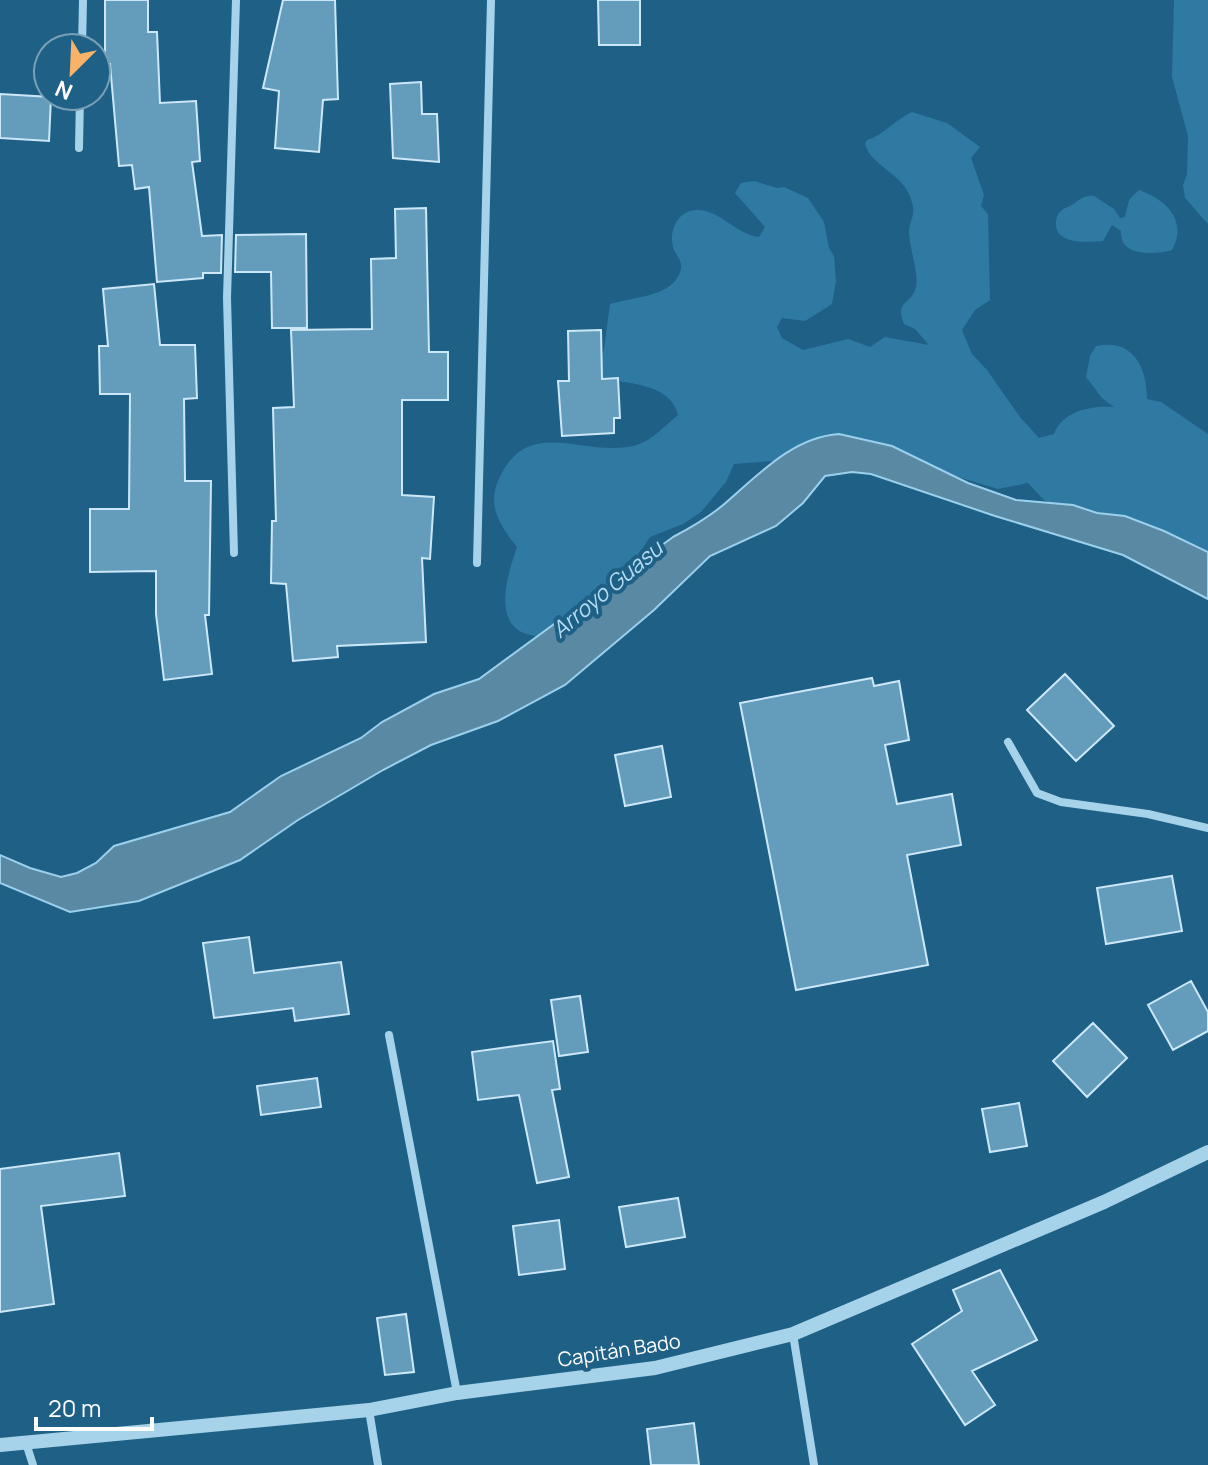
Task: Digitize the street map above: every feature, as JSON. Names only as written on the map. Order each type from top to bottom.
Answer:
[{"type":"street","points":[[82,32],[83,0]]},
{"type":"street","points":[[234,553],[227,298],[236,0]]},
{"type":"street","points":[[477,563],[491,0]]},
{"type":"street","points":[[79,148],[80,112]]},
{"type":"street","points":[[1008,742],[1037,793],[1061,802],[1148,814],[1208,828]]},
{"type":"street","points":[[389,1035],[457,1393]]},
{"type":"street","name":"Capitán Bado","points":[[0,1445],[369,1410],[457,1393],[655,1368],[793,1334],[1104,1202],[1208,1152]]},
{"type":"street","points":[[793,1334],[814,1465]]},
{"type":"street","points":[[369,1410],[378,1465]]},
{"type":"street","points":[[26,1443],[33,1465]]},
{"type":"shaded area","points":[[1174,0],[1208,0],[1208,224],[1185,198],[1183,185],[1187,174],[1188,136],[1172,77]]},
{"type":"shaded area","points":[[912,112],[947,123],[980,147],[971,158],[984,195],[981,206],[988,214],[990,300],[975,310],[962,330],[972,354],[1039,438],[1054,434],[1064,420],[1079,411],[1114,407],[1102,398],[1086,377],[1090,356],[1096,346],[1120,346],[1128,351],[1141,366],[1147,399],[1161,402],[1208,434],[1208,561],[1058,508],[1044,500],[1028,483],[998,489],[945,473],[786,460],[734,464],[726,482],[701,512],[683,524],[650,537],[625,575],[558,638],[530,635],[515,628],[509,619],[505,595],[517,547],[497,516],[494,499],[498,481],[510,461],[524,449],[539,443],[613,448],[633,446],[651,438],[678,415],[666,396],[656,390],[596,376],[604,349],[610,304],[662,290],[679,275],[681,264],[673,247],[672,235],[676,223],[684,214],[696,210],[713,213],[742,231],[759,237],[765,227],[735,193],[741,183],[754,181],[784,187],[808,198],[824,222],[829,248],[834,256],[836,281],[832,304],[805,321],[782,318],[777,327],[782,338],[803,350],[848,339],[870,347],[885,337],[929,345],[915,329],[904,324],[901,316],[902,306],[914,293],[917,281],[909,237],[913,210],[910,196],[904,186],[875,160],[865,144]]},
{"type":"shaded area","points":[[1139,190],[1158,200],[1172,213],[1178,230],[1172,250],[1148,253],[1132,250],[1126,246],[1121,231],[1112,225],[1103,241],[1073,240],[1060,235],[1056,222],[1059,213],[1082,198],[1094,196],[1114,209],[1120,218],[1125,217],[1129,200]]},
{"type":"water","name":"Arroyo Guasu","points":[[839,434],[892,446],[968,483],[1016,500],[1073,505],[1097,513],[1125,516],[1164,531],[1208,552],[1208,599],[1123,555],[871,474],[852,472],[825,476],[803,503],[776,526],[710,556],[654,610],[565,685],[498,721],[431,745],[383,770],[298,820],[240,860],[139,901],[70,912],[0,883],[0,855],[61,877],[77,873],[96,863],[114,846],[230,812],[281,776],[361,738],[382,722],[434,694],[479,679],[673,537],[717,510],[780,457],[808,441]]},
{"type":"building","points":[[105,0],[148,0],[148,32],[157,32],[160,103],[196,101],[200,161],[192,162],[202,236],[222,235],[221,273],[203,273],[203,278],[157,282],[149,187],[135,189],[132,165],[119,166],[112,87],[112,32],[105,32]]},
{"type":"building","points":[[283,0],[335,0],[338,99],[323,100],[319,152],[275,148],[279,91],[263,88]]},
{"type":"building","points":[[598,0],[640,0],[640,45],[599,45]]},
{"type":"building","points":[[421,82],[422,114],[437,114],[439,162],[393,158],[390,84]]},
{"type":"building","points":[[0,94],[32,96],[32,112],[50,112],[49,141],[0,138]]},
{"type":"building","points":[[426,208],[429,352],[448,352],[448,400],[402,400],[402,495],[434,497],[430,559],[422,558],[426,642],[337,646],[338,657],[293,661],[286,584],[271,583],[272,521],[276,521],[273,408],[294,407],[291,330],[372,329],[371,259],[396,258],[395,209]]},
{"type":"building","points":[[306,234],[307,328],[272,328],[271,272],[235,272],[236,235]]},
{"type":"building","points":[[154,284],[160,345],[195,345],[197,398],[184,399],[185,481],[211,481],[209,615],[205,615],[212,674],[164,680],[156,614],[156,571],[90,572],[90,509],[129,509],[130,394],[100,394],[99,346],[108,346],[103,289]]},
{"type":"building","points":[[601,330],[602,379],[618,378],[620,418],[614,418],[614,433],[562,436],[558,381],[569,381],[568,331]]},
{"type":"building","points":[[1065,674],[1114,726],[1076,761],[1027,710]]},
{"type":"building","points":[[872,678],[874,686],[899,681],[909,740],[885,745],[897,804],[952,794],[961,845],[907,855],[928,965],[796,990],[740,703]]},
{"type":"building","points":[[662,746],[671,797],[625,806],[615,755]]},
{"type":"building","points":[[1172,876],[1182,931],[1106,944],[1097,888]]},
{"type":"building","points":[[249,937],[254,973],[341,962],[349,1014],[295,1021],[293,1008],[214,1018],[203,943]]},
{"type":"building","points":[[1191,981],[1208,1012],[1208,1031],[1173,1050],[1148,1005]]},
{"type":"building","points":[[580,996],[588,1052],[559,1056],[551,1000]]},
{"type":"building","points":[[1093,1023],[1127,1058],[1087,1097],[1053,1061]]},
{"type":"building","points":[[553,1041],[560,1089],[552,1090],[569,1177],[537,1183],[519,1095],[478,1100],[472,1052]]},
{"type":"building","points":[[317,1078],[321,1107],[261,1115],[257,1086]]},
{"type":"building","points":[[1019,1103],[1027,1146],[990,1152],[982,1109]]},
{"type":"building","points":[[119,1153],[125,1196],[41,1206],[54,1304],[0,1312],[0,1169]]},
{"type":"building","points":[[678,1198],[685,1237],[626,1247],[619,1207]]},
{"type":"building","points":[[559,1220],[565,1269],[519,1275],[513,1226]]},
{"type":"building","points":[[1000,1270],[1037,1340],[972,1371],[995,1405],[965,1425],[912,1344],[962,1311],[953,1290]]},
{"type":"building","points":[[406,1314],[414,1372],[385,1375],[377,1318]]},
{"type":"building","points":[[694,1423],[699,1465],[651,1465],[647,1429]]}]
